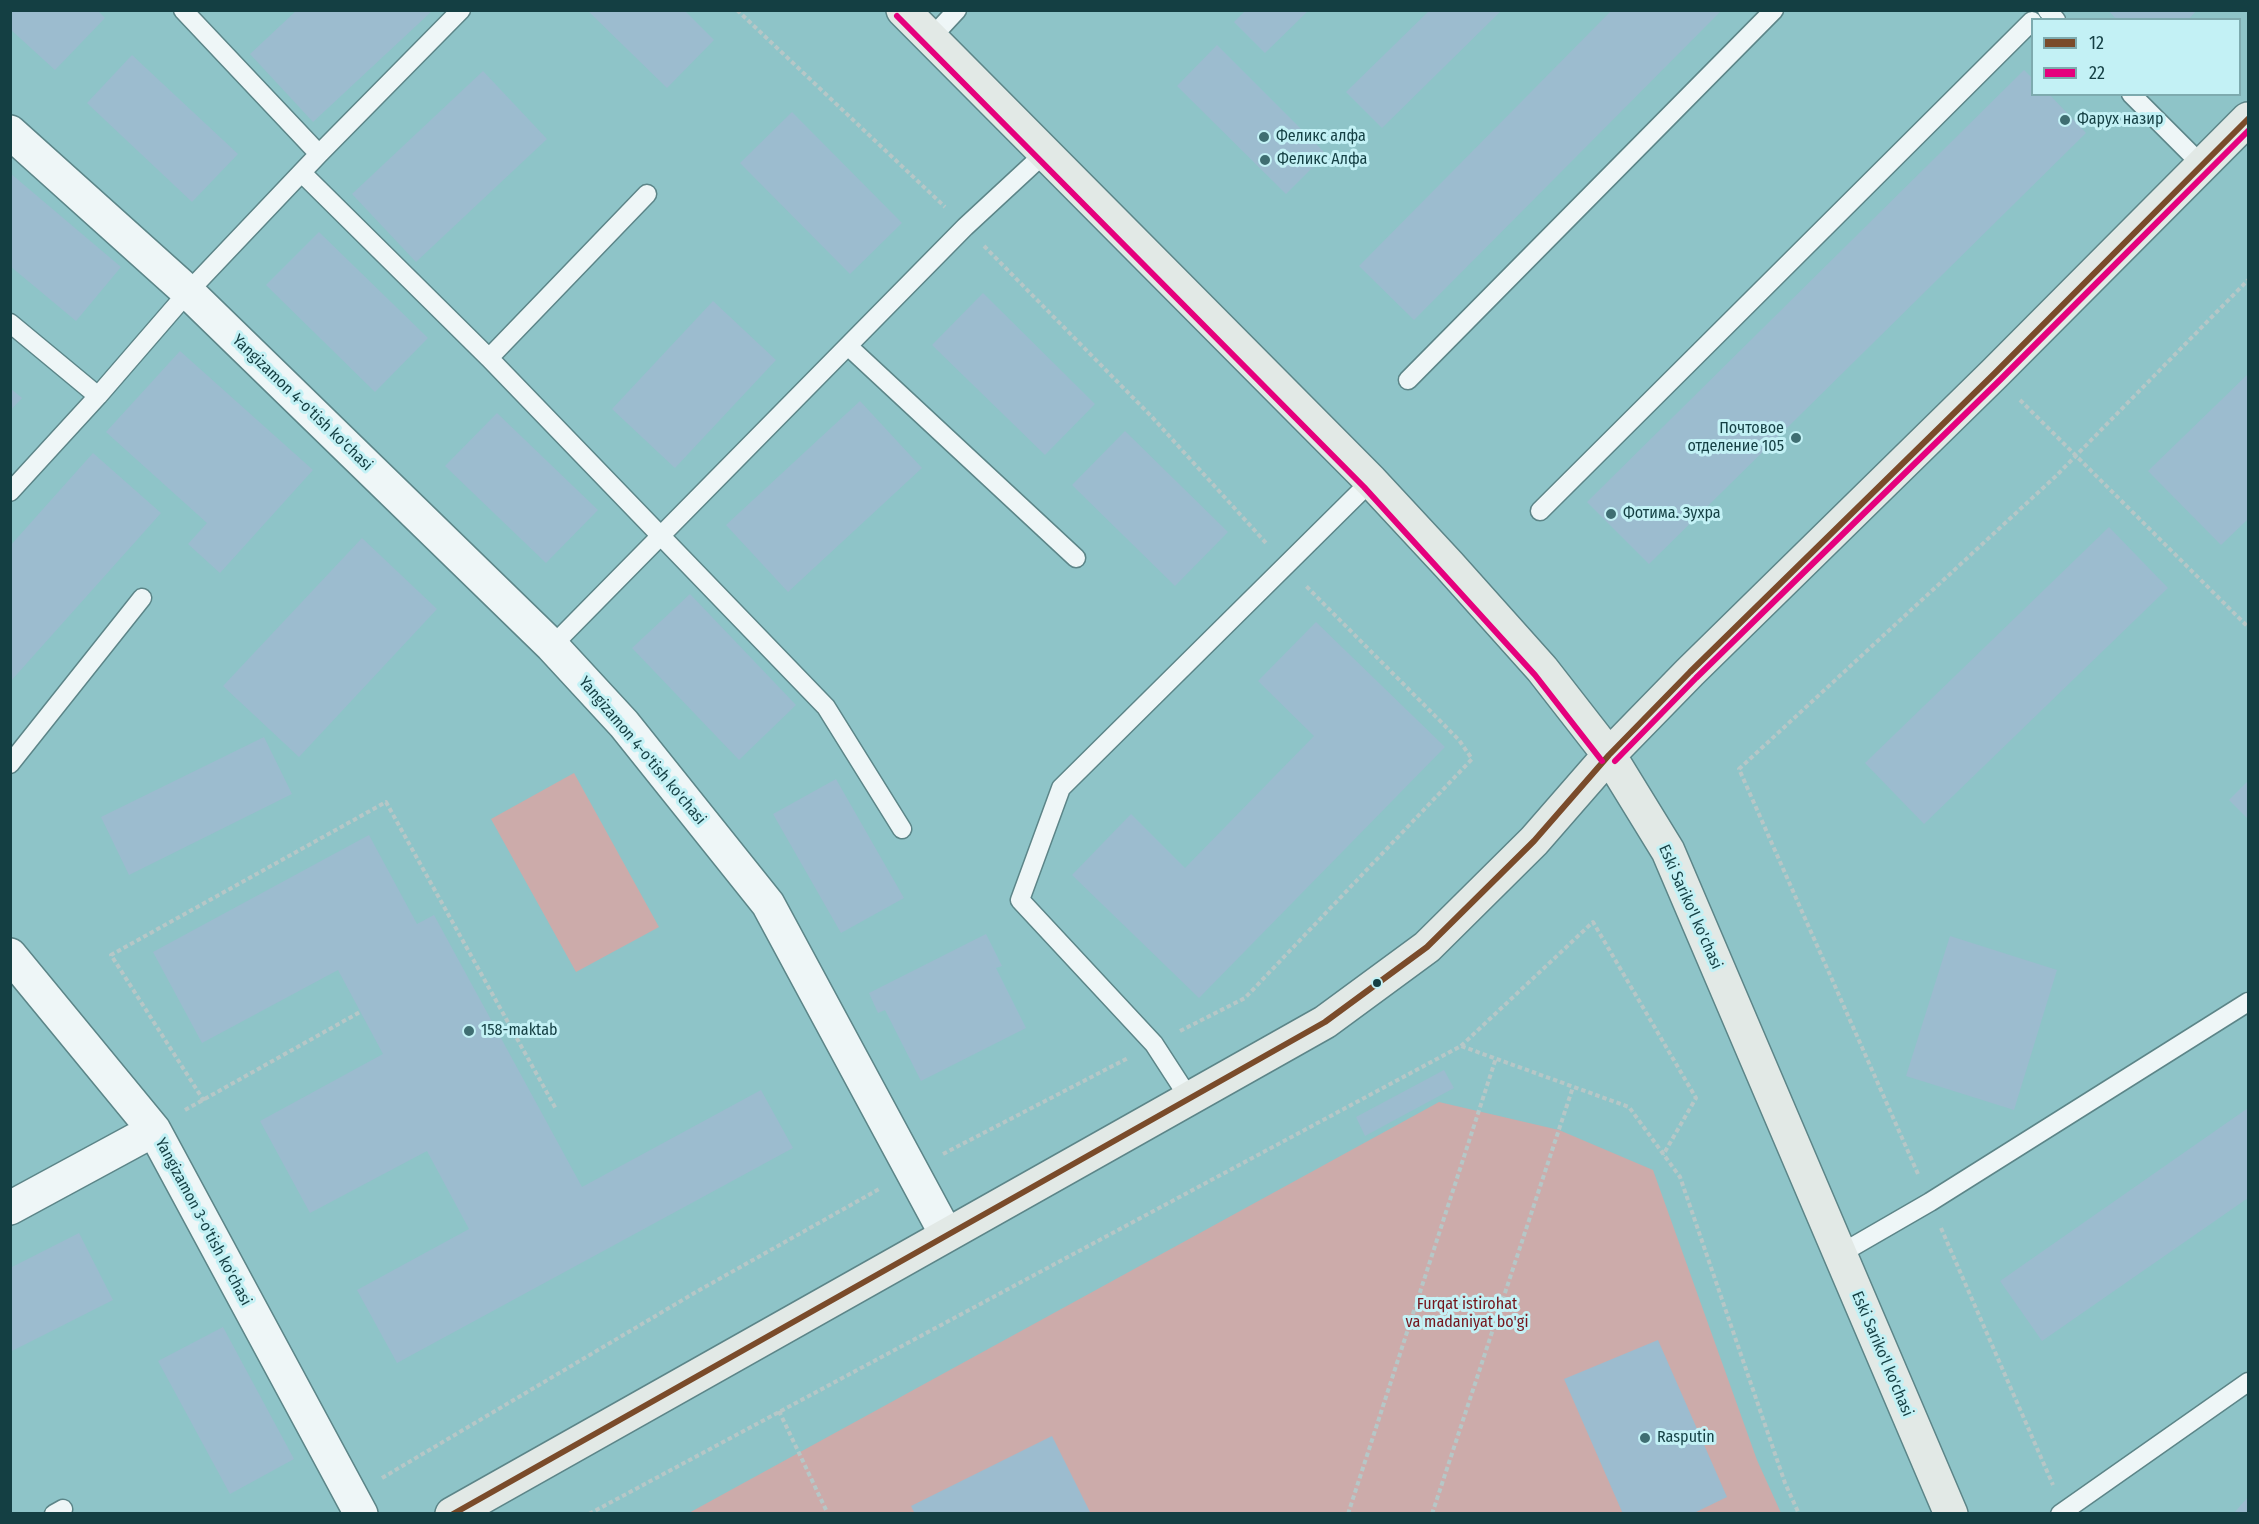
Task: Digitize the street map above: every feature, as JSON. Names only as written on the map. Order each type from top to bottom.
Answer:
[{"type":"street","name":"Eski Sariko'l ko'chasi","points":[[903,10],[1371,481],[1524,648],[1609,755],[1668,851],[1951,1514]]},
{"type":"street","points":[[452,1514],[1325,1022],[1427,947],[1534,841],[1609,755],[1690,672],[1994,374],[2248,119]]},
{"type":"street","name":"Yangizamon 4-o'tish ko'chasi","points":[[10,132],[188,292],[552,646],[624,724],[768,904],[946,1234]]},
{"type":"street","name":"Yangizamon 3-o'tish ko'chasi","points":[[10,955],[154,1130],[356,1505]]},
{"type":"street","points":[[10,1208],[154,1130]]},
{"type":"lane","points":[[10,492],[98,396],[188,292],[319,154],[461,10]]},
{"type":"lane","points":[[931,38],[957,10]]},
{"type":"lane","points":[[1408,380],[1774,10]]},
{"type":"lane","points":[[187,12],[319,154]]},
{"type":"lane","points":[[1540,511],[2031,22]]},
{"type":"lane","points":[[2133,96],[2201,164]]},
{"type":"lane","points":[[552,646],[965,227],[1046,152]]},
{"type":"lane","points":[[302,173],[489,358],[826,707],[902,829]]},
{"type":"lane","points":[[489,358],[646,194]]},
{"type":"lane","points":[[10,323],[98,396]]},
{"type":"lane","points":[[848,346],[1076,558]]},
{"type":"lane","points":[[1189,1098],[1154,1044],[1020,900],[1061,788],[1371,481]]},
{"type":"lane","points":[[10,764],[142,598]]},
{"type":"lane","points":[[1840,1254],[1930,1202],[2248,1004]]},
{"type":"lane","points":[[2062,1512],[2248,1382]]},
{"type":"path","points":[[356,1505],[696,1292],[911,1171],[1245,998],[1472,759],[1459,740],[1286,565],[1152,417],[965,227],[737,10]]},
{"type":"path","points":[[2062,1512],[1930,1202],[1739,769],[2077,456],[2248,280]]},
{"type":"path","points":[[1994,374],[2248,627]]},
{"type":"path","points":[[204,1101],[111,955],[386,802],[556,1109]]},
{"type":"path","points":[[589,1514],[1461,1046],[1593,922],[1696,1098],[1664,1155]]},
{"type":"path","points":[[154,1130],[188,1108],[360,1012]]},
{"type":"path","points":[[1461,1046],[1629,1107],[1680,1177],[1785,1483],[1799,1514]]},
{"type":"path","points":[[1348,1514],[1496,1058]]},
{"type":"path","points":[[1432,1514],[1573,1087]]},
{"type":"path","points":[[779,1411],[828,1514]]},
{"type":"green space","points":[[574,773],[659,927],[576,972],[491,819]]},
{"type":"green space","name":"Furqat istirohat va madaniyat bo'gi","points":[[1439,1102],[1559,1130],[1653,1170],[1757,1460],[1781,1513],[687,1514]]},
{"type":"building","points":[[10,10],[97,10],[105,18],[55,70],[10,29]]},
{"type":"building","points":[[297,10],[430,10],[431,12],[313,122],[250,54]]},
{"type":"building","points":[[587,10],[684,10],[714,40],[667,88]]},
{"type":"building","points":[[1246,10],[1309,10],[1265,53],[1234,22]]},
{"type":"building","points":[[1430,10],[1502,10],[1382,128],[1346,92]]},
{"type":"building","points":[[1612,10],[1722,10],[1414,320],[1359,266]]},
{"type":"building","points":[[2108,10],[2197,10],[2190,18],[2115,18]]},
{"type":"building","points":[[1217,45],[1326,154],[1286,194],[1177,86]]},
{"type":"building","points":[[132,55],[238,154],[192,202],[87,103]]},
{"type":"building","points":[[2024,70],[2031,77],[2031,96],[2051,96],[2086,133],[1649,564],[1587,502]]},
{"type":"building","points":[[483,71],[547,139],[416,262],[352,194]]},
{"type":"building","points":[[792,112],[902,223],[850,274],[740,163]]},
{"type":"building","points":[[10,173],[121,267],[76,321],[10,266]]},
{"type":"building","points":[[319,232],[428,338],[375,392],[266,285]]},
{"type":"building","points":[[983,293],[1095,404],[1045,455],[932,345]]},
{"type":"building","points":[[713,301],[776,360],[675,468],[612,409]]},
{"type":"building","points":[[180,351],[313,470],[220,573],[188,544],[207,523],[106,432]]},
{"type":"building","points":[[2248,374],[2248,519],[2221,545],[2148,471]]},
{"type":"building","points":[[10,388],[22,398],[10,411]]},
{"type":"building","points":[[860,401],[922,468],[788,592],[726,525]]},
{"type":"building","points":[[497,413],[598,510],[546,563],[445,466]]},
{"type":"building","points":[[1125,431],[1228,532],[1175,586],[1072,485]]},
{"type":"building","points":[[93,453],[161,513],[10,682],[10,546]]},
{"type":"building","points":[[2109,527],[2168,588],[1924,824],[1865,763]]},
{"type":"building","points":[[362,538],[437,609],[299,757],[223,686]]},
{"type":"building","points":[[690,594],[796,705],[739,760],[632,648]]},
{"type":"building","points":[[1316,622],[1445,747],[1199,998],[1072,875],[1131,814],[1185,868],[1314,736],[1258,681]]},
{"type":"building","points":[[264,737],[292,794],[129,875],[101,817]]},
{"type":"building","points":[[836,779],[904,898],[841,933],[773,814]]},
{"type":"building","points":[[2248,781],[2248,819],[2229,800]]},
{"type":"building","points":[[369,835],[417,924],[434,915],[582,1187],[761,1090],[793,1148],[397,1363],[357,1290],[469,1229],[427,1151],[310,1213],[260,1121],[383,1054],[338,970],[202,1043],[153,952]]},
{"type":"building","points":[[986,934],[1002,966],[996,968],[1026,1028],[921,1081],[885,1010],[878,1013],[869,993]]},
{"type":"building","points":[[1950,936],[2057,970],[2014,1110],[1906,1076]]},
{"type":"building","points":[[1444,1070],[1454,1088],[1365,1136],[1356,1117]]},
{"type":"building","points":[[2248,1108],[2248,1198],[2042,1341],[2000,1281]]},
{"type":"building","points":[[79,1233],[113,1300],[10,1352],[10,1268]]},
{"type":"building","points":[[223,1327],[294,1459],[230,1494],[158,1361]]},
{"type":"building","name":"Rasputin","points":[[1658,1340],[1727,1497],[1692,1514],[1623,1514],[1564,1379]]},
{"type":"building","points":[[1052,1436],[1091,1514],[915,1514],[911,1506]]},
{"type":"building","points":[[2248,1497],[2248,1514],[2233,1514]]},
{"type":"transit line","name":"22","points":[[897,16],[1364,487],[1535,675],[1602,761]]},
{"type":"transit line","name":"12","points":[[453,1514],[1325,1022],[1427,947],[1534,841],[1609,755],[1690,672],[1994,374],[2248,119]]},
{"type":"transit line","name":"22","points":[[1615,761],[2248,131]]},
{"type":"place","name":"Фарух назир","points":[[2065,120]]},
{"type":"place","name":"Феликс алфа","points":[[1264,137]]},
{"type":"place","name":"Феликс Алфа","points":[[1265,160]]},
{"type":"place","name":"Почтовое отделение 105","points":[[1796,438]]},
{"type":"place","name":"Фотима. Зухра","points":[[1611,514]]},
{"type":"place","name":"158-maktab","points":[[469,1031]]},
{"type":"place","name":"Rasputin","points":[[1645,1438]]}]
